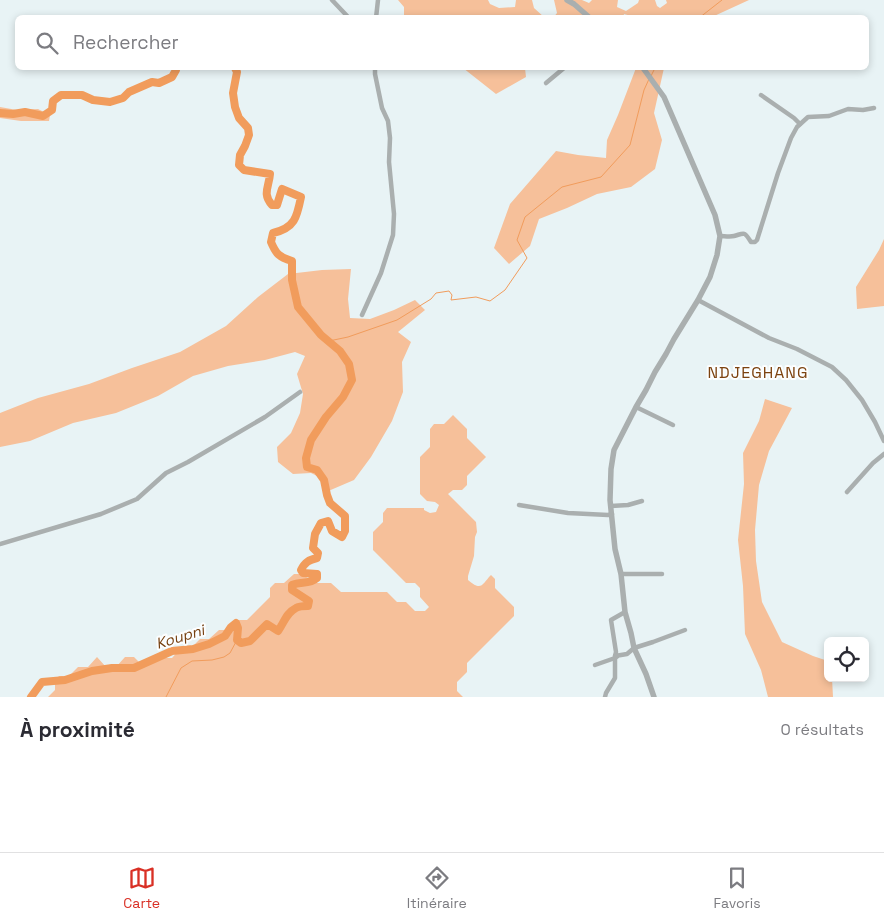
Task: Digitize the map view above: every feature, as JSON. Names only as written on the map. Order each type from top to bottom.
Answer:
[{"type":"street","points":[[332,0],[346,15]]},
{"type":"street","points":[[376,15],[378,0]]},
{"type":"street","points":[[567,0],[587,15]]},
{"type":"street","points":[[362,315],[381,274],[393,235],[394,214],[389,162],[390,138],[388,121],[378,92],[375,70]]},
{"type":"street","points":[[546,82],[561,70]]},
{"type":"street","points":[[644,70],[664,97],[715,215],[720,236],[720,246],[714,267],[698,300],[674,339],[614,450],[610,487],[611,506],[615,549],[621,574],[625,612],[632,633],[634,648],[654,697]]},
{"type":"street","points":[[761,95],[800,124]]},
{"type":"street","points":[[720,236],[734,236],[740,233],[747,235],[751,242],[757,240],[790,138],[800,124],[808,117],[829,116],[848,109],[863,110],[874,108]]},
{"type":"street","points":[[698,300],[769,338],[797,349],[832,367],[846,380],[862,400],[884,441]]},
{"type":"street","points":[[0,544],[101,514],[137,499],[166,473],[265,417],[300,392]]},
{"type":"street","points":[[636,407],[673,425]]},
{"type":"street","points":[[847,492],[873,463],[884,454]]},
{"type":"street","points":[[611,506],[628,505],[642,501]]},
{"type":"street","points":[[519,505],[568,513],[608,516],[612,514]]},
{"type":"street","points":[[621,574],[662,574]]},
{"type":"street","points":[[605,697],[615,678],[616,652],[611,620],[625,612]]},
{"type":"street","points":[[595,665],[627,654],[634,648],[685,630]]},
{"type":"shaded area","points":[[398,0],[488,0],[490,4],[499,8],[515,7],[516,0],[532,0],[534,8],[542,15],[404,15],[404,7]]},
{"type":"shaded area","points":[[554,0],[582,0],[589,3],[592,0],[618,0],[617,7],[626,11],[638,3],[639,0],[655,0],[660,8],[667,3],[666,0],[749,0],[716,15],[555,15],[557,13]]},
{"type":"shaded area","points":[[466,70],[525,70],[526,77],[496,94]]},
{"type":"shaded area","points":[[635,70],[664,70],[654,113],[662,140],[655,169],[631,187],[597,194],[539,219],[530,246],[509,264],[494,248],[510,204],[556,151],[606,158],[607,140]]},
{"type":"shaded area","points":[[0,107],[17,110],[38,109],[50,115],[49,121],[21,121],[0,118]]},
{"type":"shaded area","points":[[884,239],[884,306],[857,309],[856,287]]},
{"type":"shaded area","points":[[351,269],[348,299],[350,318],[370,319],[415,300],[425,310],[398,332],[411,342],[402,362],[403,392],[392,421],[371,457],[354,480],[326,492],[325,480],[311,473],[293,474],[278,462],[277,447],[291,433],[300,413],[303,394],[297,374],[305,356],[295,352],[265,360],[228,366],[193,376],[158,396],[116,413],[73,423],[30,441],[0,447],[0,413],[38,398],[89,384],[180,352],[226,326],[258,297],[288,274]]},
{"type":"shaded area","points":[[765,399],[792,408],[769,451],[759,485],[755,530],[756,561],[762,602],[782,642],[824,660],[824,682],[832,682],[833,697],[768,697],[761,670],[745,634],[743,586],[738,540],[744,484],[743,453],[759,421]]},
{"type":"shaded area","points":[[453,415],[467,429],[467,438],[486,457],[467,476],[467,485],[462,490],[453,490],[448,494],[476,522],[477,532],[474,556],[468,580],[479,586],[491,575],[495,579],[495,588],[514,607],[514,616],[467,663],[467,672],[457,682],[457,691],[463,697],[48,697],[55,690],[55,681],[59,676],[69,676],[78,667],[88,667],[97,657],[106,667],[116,667],[125,657],[134,657],[144,667],[153,658],[172,658],[181,648],[191,648],[200,639],[209,639],[219,630],[228,630],[237,620],[247,620],[270,597],[270,588],[275,583],[284,583],[294,574],[303,574],[313,583],[331,583],[341,592],[387,592],[397,602],[406,602],[415,611],[425,611],[429,607],[420,597],[420,588],[415,583],[406,583],[373,550],[373,532],[383,522],[383,513],[387,508],[424,508],[424,510],[430,513],[436,512],[439,505],[435,502],[427,501],[420,494],[420,457],[430,447],[430,429],[434,424],[444,424]]},
{"type":"waterway","points":[[703,15],[722,0]]},
{"type":"waterway","points":[[0,113],[13,114],[25,112],[43,116],[52,110],[53,101],[61,95],[82,95],[93,100],[110,102],[123,98],[129,92],[152,82],[159,83],[172,77],[176,70]]},
{"type":"waterway","name":"Koupni","points":[[31,697],[42,682],[65,680],[92,671],[112,668],[134,668],[172,651],[193,649],[209,644],[225,636],[236,623],[238,628],[237,640],[241,643],[250,641],[267,624],[278,631],[287,615],[299,607],[308,606],[309,601],[292,590],[292,585],[317,578],[317,574],[303,573],[301,570],[307,562],[317,558],[318,553],[313,548],[315,534],[321,523],[328,521],[332,531],[342,537],[345,531],[345,516],[330,503],[324,480],[317,470],[307,467],[306,458],[311,440],[326,417],[343,397],[352,380],[349,364],[340,351],[321,335],[298,307],[292,280],[292,261],[278,254],[271,242],[273,233],[286,228],[294,221],[301,197],[282,189],[277,205],[272,205],[267,197],[270,174],[244,170],[239,165],[240,155],[249,135],[248,128],[239,118],[235,107],[233,93],[236,70]]},
{"type":"waterway","points":[[651,76],[654,70]]},
{"type":"waterway","points":[[329,341],[348,337],[397,320],[431,299],[436,293],[449,291],[452,295],[451,300],[476,297],[490,301],[505,290],[527,258],[517,240],[525,217],[562,187],[601,177],[630,145],[644,90],[649,79]]},
{"type":"waterway","points":[[166,697],[181,668],[192,661],[224,657],[230,653],[237,640]]},
{"type":"district","name":"NDJEGHANG","points":[[758,372]]}]
